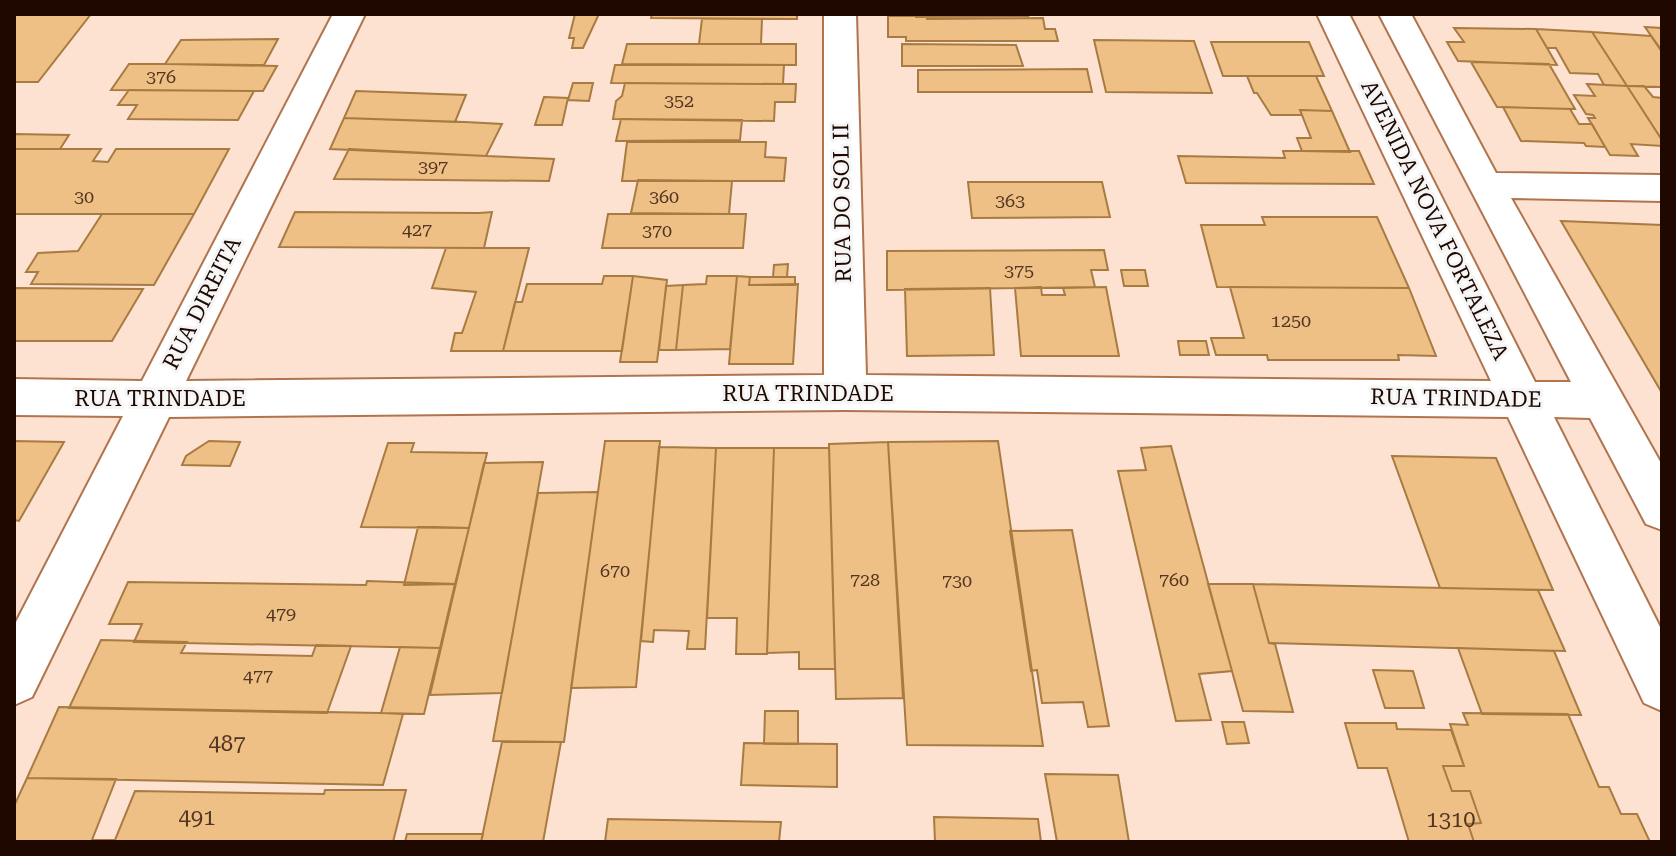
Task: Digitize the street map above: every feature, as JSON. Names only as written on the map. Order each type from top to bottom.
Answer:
[{"type":"street","name":"RUA DIREITA","points":[[14,679],[349,14]]},
{"type":"street","name":"RUA DO SOL II","points":[[840,14],[845,392]]},
{"type":"street","name":"AVENIDA NOVA FORTALEZA","points":[[1333,14],[1662,685]]},
{"type":"street","points":[[1395,14],[1662,509]]},
{"type":"street","points":[[1485,185],[1662,188]]},
{"type":"street","name":"RUA TRINDADE","points":[[14,397],[153,399],[845,392],[1602,400]]},
{"type":"building","points":[[14,14],[91,14],[38,82],[14,82]]},
{"type":"building","points":[[575,14],[599,14],[583,48],[572,48],[574,38],[569,38]]},
{"type":"building","points":[[652,14],[797,14],[797,19],[651,18]]},
{"type":"building","points":[[916,14],[1027,14],[1028,16],[916,17]]},
{"type":"building","points":[[888,16],[927,16],[927,19],[1043,18],[1045,29],[1055,29],[1058,41],[906,41],[906,37],[888,37]]},
{"type":"building","points":[[702,19],[762,19],[761,44],[699,44]]},
{"type":"building","points":[[1645,27],[1662,28],[1662,51]]},
{"type":"building","points":[[1454,28],[1536,29],[1557,65],[1458,61],[1447,42],[1464,42]]},
{"type":"building","points":[[1536,29],[1592,32],[1627,86],[1604,85],[1598,74],[1570,73],[1556,48],[1547,48]]},
{"type":"building","points":[[1592,32],[1651,36],[1662,52],[1662,87],[1627,86]]},
{"type":"building","points":[[278,39],[264,65],[165,64],[181,40]]},
{"type":"building","points":[[1094,40],[1194,41],[1212,93],[1106,92]]},
{"type":"building","points":[[1211,42],[1309,42],[1324,76],[1223,76]]},
{"type":"building","points":[[627,44],[796,44],[796,65],[622,64]]},
{"type":"building","points":[[902,44],[1016,45],[1023,66],[902,66]]},
{"type":"building","points":[[1471,62],[1549,64],[1575,109],[1497,107]]},
{"type":"building","points":[[129,64],[277,66],[263,91],[111,90]]},
{"type":"building","points":[[615,65],[784,65],[783,84],[611,83]]},
{"type":"building","points":[[1087,69],[1092,92],[918,92],[918,70]]},
{"type":"building","points":[[1247,76],[1316,76],[1332,111],[1300,110],[1302,115],[1271,115],[1254,93]]},
{"type":"building","points":[[573,83],[593,83],[589,101],[568,100]]},
{"type":"building","points":[[625,83],[796,84],[795,102],[775,102],[774,121],[613,119],[616,101],[622,96]]},
{"type":"building","points":[[1587,84],[1627,86],[1662,140],[1662,146],[1631,144],[1638,156],[1610,155],[1588,118],[1595,118],[1586,114],[1574,95],[1595,96]]},
{"type":"building","points":[[1627,86],[1644,86],[1653,97],[1662,98],[1662,140]]},
{"type":"building","points":[[129,90],[254,91],[238,120],[128,119],[137,105],[118,105]]},
{"type":"building","points":[[356,91],[466,95],[455,122],[344,118]]},
{"type":"building","points":[[544,97],[568,98],[562,125],[535,125]]},
{"type":"building","points":[[1503,107],[1570,109],[1579,124],[1592,124],[1605,147],[1586,146],[1584,143],[1521,141]]},
{"type":"building","points":[[1300,110],[1332,111],[1350,152],[1302,151],[1297,138],[1311,138]]},
{"type":"building","points":[[344,118],[502,124],[486,156],[330,149]]},
{"type":"building","points":[[621,119],[742,120],[740,140],[616,141]]},
{"type":"building","points":[[14,134],[69,135],[60,149],[14,149]]},
{"type":"building","points":[[627,142],[766,142],[765,157],[786,158],[784,181],[622,181]]},
{"type":"building","points":[[14,149],[101,149],[93,161],[108,162],[116,149],[229,149],[194,214],[14,214]]},
{"type":"building","points":[[349,149],[554,159],[549,181],[334,179]]},
{"type":"building","points":[[1283,151],[1359,151],[1374,184],[1186,183],[1178,156],[1285,158]]},
{"type":"building","points":[[638,180],[732,181],[729,214],[631,213]]},
{"type":"building","points":[[968,182],[1102,182],[1110,217],[972,218]]},
{"type":"building","points":[[295,212],[492,212],[484,248],[279,247]]},
{"type":"building","points":[[102,214],[194,214],[154,285],[31,284],[38,272],[26,272],[38,253],[78,251]]},
{"type":"building","points":[[608,214],[746,214],[743,248],[602,248]]},
{"type":"building","points":[[1262,217],[1377,217],[1409,288],[1217,287],[1201,225],[1265,225]]},
{"type":"building","points":[[1561,221],[1662,225],[1662,393]]},
{"type":"building","points":[[446,248],[529,248],[503,351],[451,351],[455,333],[462,333],[476,292],[432,288]]},
{"type":"building","points":[[1104,250],[1108,270],[1091,270],[1095,287],[887,290],[887,251]]},
{"type":"building","points":[[788,264],[787,277],[773,277],[774,265]]},
{"type":"building","points":[[1121,270],[1145,270],[1148,286],[1124,286]]},
{"type":"building","points":[[604,276],[633,276],[622,351],[503,351],[515,302],[522,302],[527,284],[602,284]]},
{"type":"building","points":[[633,276],[667,280],[657,362],[620,362]]},
{"type":"building","points":[[707,276],[737,276],[730,349],[676,350],[683,285],[706,284]]},
{"type":"building","points":[[737,276],[750,277],[749,285],[798,284],[793,364],[729,364]]},
{"type":"building","points":[[750,277],[795,277],[795,285],[749,285]]},
{"type":"building","points":[[683,285],[676,350],[659,350],[666,286]]},
{"type":"building","points":[[1041,287],[1042,295],[1065,295],[1063,288],[1106,287],[1119,356],[1021,356],[1015,288]]},
{"type":"building","points":[[1230,287],[1409,288],[1436,356],[1398,355],[1399,360],[1268,360],[1267,355],[1216,355],[1211,338],[1244,338]]},
{"type":"building","points":[[14,288],[143,289],[112,341],[14,341]]},
{"type":"building","points":[[990,288],[994,355],[907,356],[905,289]]},
{"type":"building","points":[[1178,341],[1206,341],[1209,355],[1180,355]]},
{"type":"building","points":[[14,441],[64,442],[19,521],[14,520]]},
{"type":"building","points":[[209,441],[240,442],[230,466],[182,465],[186,456]]},
{"type":"building","points":[[605,441],[660,441],[636,687],[571,688]]},
{"type":"building","points":[[998,441],[1043,746],[907,745],[888,442]]},
{"type":"building","points":[[888,442],[903,698],[836,699],[829,444]]},
{"type":"building","points":[[388,443],[414,443],[411,452],[487,453],[469,528],[361,527]]},
{"type":"building","points":[[1171,446],[1232,671],[1199,674],[1211,720],[1176,721],[1118,471],[1146,470],[1141,448]]},
{"type":"building","points":[[659,447],[716,448],[705,649],[687,649],[689,631],[654,630],[653,642],[641,641]]},
{"type":"building","points":[[716,448],[774,448],[767,654],[736,654],[737,618],[707,618]]},
{"type":"building","points":[[774,448],[829,448],[835,669],[799,669],[799,652],[767,653]]},
{"type":"building","points":[[1392,456],[1496,458],[1553,590],[1440,588]]},
{"type":"building","points":[[543,462],[502,693],[430,695],[484,463]]},
{"type":"building","points":[[598,492],[564,742],[493,741],[538,493]]},
{"type":"building","points":[[418,527],[469,528],[455,584],[404,585]]},
{"type":"building","points":[[1072,530],[1109,726],[1088,727],[1083,702],[1042,703],[1037,670],[1031,671],[1010,531]]},
{"type":"building","points":[[367,581],[455,584],[440,648],[134,642],[142,624],[109,624],[128,582],[366,585]]},
{"type":"building","points":[[1208,584],[1253,584],[1269,643],[1275,644],[1293,712],[1243,711]]},
{"type":"building","points":[[1253,584],[1538,590],[1565,651],[1269,643]]},
{"type":"building","points":[[101,640],[187,642],[181,653],[312,656],[316,645],[351,646],[327,713],[69,708]]},
{"type":"building","points":[[400,647],[440,648],[424,714],[381,713]]},
{"type":"building","points":[[1458,648],[1554,651],[1581,715],[1482,714]]},
{"type":"building","points":[[1373,670],[1413,671],[1424,708],[1385,708]]},
{"type":"building","points":[[59,707],[403,714],[383,785],[27,778]]},
{"type":"building","points":[[765,711],[798,711],[798,744],[764,744]]},
{"type":"building","points":[[1463,713],[1568,714],[1599,787],[1609,787],[1621,814],[1637,814],[1650,842],[1474,842],[1468,824],[1481,823],[1470,791],[1452,791],[1443,766],[1464,766],[1450,724],[1468,725]]},
{"type":"building","points":[[1222,722],[1244,722],[1249,743],[1227,744]]},
{"type":"building","points":[[1345,723],[1396,723],[1397,729],[1451,730],[1464,766],[1443,766],[1452,791],[1470,791],[1481,823],[1468,824],[1474,842],[1409,842],[1387,768],[1358,768]]},
{"type":"building","points":[[502,742],[561,742],[543,842],[481,842]]},
{"type":"building","points":[[744,743],[837,744],[837,787],[741,785]]},
{"type":"building","points":[[1045,774],[1118,775],[1129,842],[1057,842]]},
{"type":"building","points":[[27,778],[116,779],[92,840],[115,840],[135,791],[324,794],[325,790],[406,790],[393,842],[14,842],[14,806]]},
{"type":"building","points":[[934,817],[1038,819],[1041,842],[935,842]]},
{"type":"building","points":[[608,819],[781,822],[779,842],[605,842]]},
{"type":"building","points":[[407,834],[483,834],[481,842],[405,842]]}]
